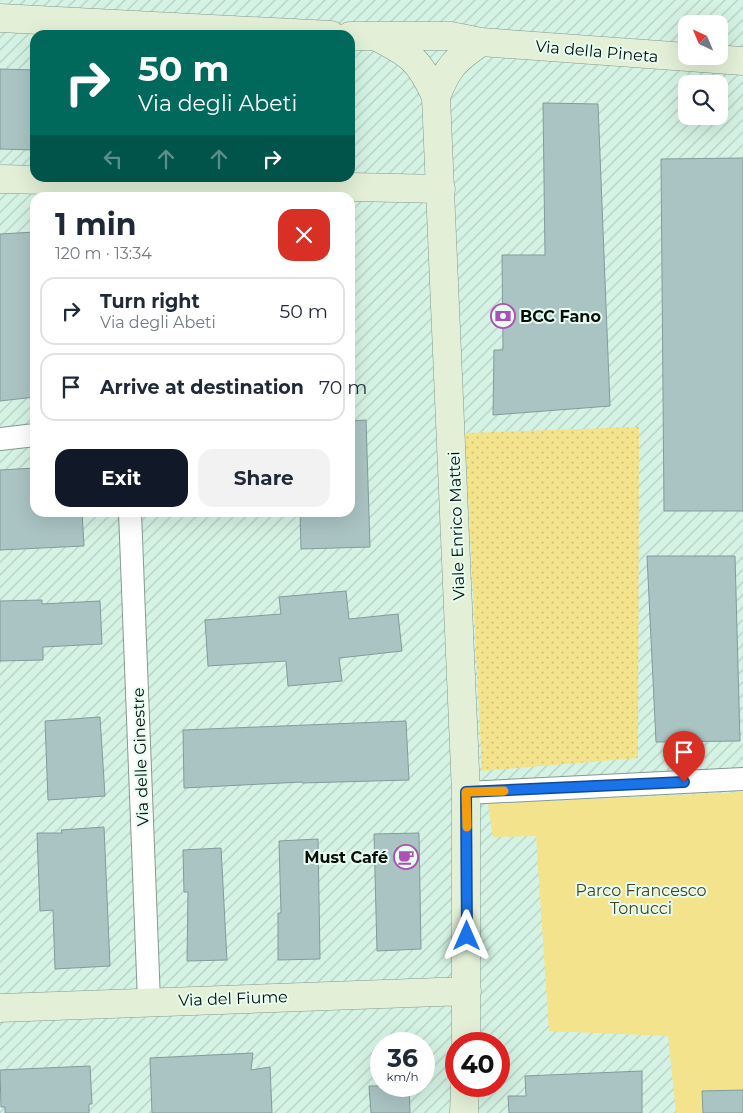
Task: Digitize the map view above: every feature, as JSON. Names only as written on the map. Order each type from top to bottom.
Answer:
[{"type":"street","points":[[0,18],[234,30]]},
{"type":"street","name":"Via della Pineta","points":[[355,36],[377,37],[406,34],[451,36],[481,42],[743,61]]},
{"type":"street","name":"Viale Enrico Mattei","points":[[377,37],[405,51],[424,70],[436,97],[466,792],[466,1032]]},
{"type":"street","points":[[436,97],[445,74],[459,57],[481,42]]},
{"type":"street","points":[[0,178],[30,181]]},
{"type":"street","points":[[43,182],[118,189],[441,188]]},
{"type":"street","points":[[0,439],[30,436]]},
{"type":"street","name":"Via delle Ginestre","points":[[130,517],[149,1001]]},
{"type":"street","points":[[466,792],[743,779]]},
{"type":"street","name":"Via del Fiume","points":[[0,1008],[149,1001],[466,991]]},
{"type":"street","points":[[464,1113],[465,1097]]},
{"type":"shaded area","points":[[0,0],[743,0],[743,1113],[0,1113]]},
{"type":"green space","points":[[639,427],[638,758],[482,771],[465,433]]},
{"type":"green space","name":"Parco Francesco Tonucci","points":[[743,792],[743,1113],[676,1113],[668,1036],[549,1031],[536,836],[493,837],[488,804]]},
{"type":"building","points":[[0,69],[30,70],[30,150],[0,149]]},
{"type":"building","points":[[543,103],[598,104],[610,406],[493,415],[494,350],[503,350],[502,255],[545,255]]},
{"type":"building","points":[[743,158],[743,511],[664,511],[661,159]]},
{"type":"building","points":[[30,232],[30,398],[0,401],[0,234]]},
{"type":"building","points":[[366,420],[370,547],[301,549],[300,517],[355,517],[355,421]]},
{"type":"building","points":[[30,468],[30,517],[82,517],[84,546],[0,550],[0,470]]},
{"type":"building","points":[[647,556],[735,556],[740,741],[656,742]]},
{"type":"building","points":[[346,591],[349,619],[398,614],[402,651],[339,658],[342,681],[288,686],[286,661],[208,666],[205,620],[281,614],[279,597]]},
{"type":"building","points":[[42,600],[42,604],[100,601],[102,644],[43,647],[43,660],[0,661],[0,601]]},
{"type":"building","points":[[100,717],[105,796],[48,800],[45,721]]},
{"type":"building","points":[[406,721],[409,780],[302,782],[184,788],[183,730]]},
{"type":"building","points":[[104,827],[110,966],[55,969],[53,910],[40,911],[37,833],[62,833],[61,830]]},
{"type":"building","points":[[419,833],[421,949],[377,951],[374,834]]},
{"type":"building","points":[[318,839],[320,959],[278,960],[278,913],[281,913],[279,841]]},
{"type":"building","points":[[221,848],[227,960],[187,961],[188,892],[184,892],[183,850]]},
{"type":"building","points":[[253,1053],[251,1070],[270,1067],[272,1113],[152,1113],[150,1058]]},
{"type":"building","points":[[90,1066],[92,1104],[89,1104],[89,1113],[5,1113],[5,1107],[1,1107],[0,1070]]},
{"type":"building","points":[[642,1071],[642,1113],[509,1113],[508,1097],[526,1096],[525,1076]]},
{"type":"building","points":[[369,1086],[370,1097],[409,1097],[410,1113],[371,1113]]},
{"type":"building","points":[[743,1090],[743,1113],[703,1113],[702,1091]]},
{"type":"slow traffic","points":[[467,827],[466,792],[504,791]]},
{"type":"place","name":"BCC Fano","points":[[503,316]]},
{"type":"place","name":"Must Café","points":[[406,857]]},
{"type":"route","points":[[467,936],[466,792],[684,782]]}]
